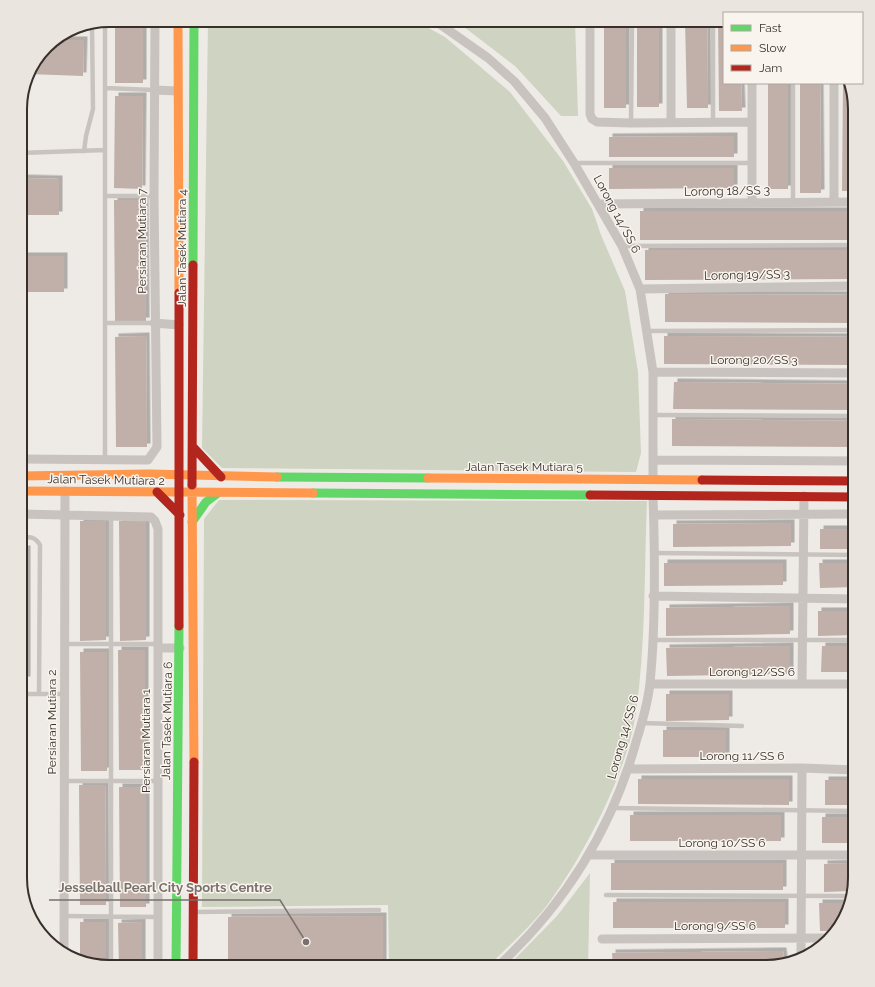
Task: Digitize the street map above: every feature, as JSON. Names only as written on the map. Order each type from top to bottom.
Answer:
[{"type":"street","name":"Persiaran Mutiara 7","points":[[105,461],[148,460],[157,448],[154,323],[155,27]]},
{"type":"street","name":"Jalan Tasek Mutiara 4","points":[[178,27],[180,475]]},
{"type":"street","name":"Jalan Tasek Mutiara 4","points":[[192,475],[195,202],[194,27]]},
{"type":"street","name":"Lorong 14/SS 6","points":[[444,27],[488,58],[514,80],[545,118],[599,204],[622,246],[640,289],[647,331],[652,372],[653,479]]},
{"type":"street","points":[[590,27],[590,114],[592,119],[598,122],[631,123],[752,122]]},
{"type":"street","points":[[671,27],[671,122]]},
{"type":"street","points":[[752,84],[752,202]]},
{"type":"street","points":[[834,84],[834,202]]},
{"type":"street","points":[[154,90],[178,92]]},
{"type":"street","points":[[178,202],[195,202]]},
{"type":"street","name":"Lorong 18/SS 3","points":[[599,204],[848,202]]},
{"type":"street","name":"Lorong 19/SS 3","points":[[640,289],[848,286]]},
{"type":"street","points":[[154,323],[179,325]]},
{"type":"street","name":"Lorong 20/SS 3","points":[[652,372],[848,373]]},
{"type":"street","points":[[193,446],[221,477]]},
{"type":"street","points":[[149,474],[162,470],[179,448]]},
{"type":"street","points":[[27,459],[105,461]]},
{"type":"street","points":[[653,460],[848,461]]},
{"type":"street","name":"Jalan Tasek Mutiara 2","points":[[27,476],[149,474],[192,475]]},
{"type":"street","name":"Jalan Tasek Mutiara 6","points":[[176,960],[180,648],[180,475]]},
{"type":"street","name":"Jalan Tasek Mutiara 5","points":[[192,475],[221,477],[521,480],[653,479],[848,481]]},
{"type":"street","name":"Jalan Tasek Mutiara 6","points":[[192,475],[194,784],[193,960]]},
{"type":"street","points":[[521,480],[523,494]]},
{"type":"street","name":"Jalan Tasek Mutiara 2","points":[[27,491],[192,492]]},
{"type":"street","name":"Persiaran Mutiara 2","points":[[64,491],[64,947]]},
{"type":"street","points":[[156,492],[180,516]]},
{"type":"street","points":[[192,492],[848,497]]},
{"type":"street","points":[[192,523],[206,502],[218,493]]},
{"type":"street","name":"Lorong 14/SS 6","points":[[504,960],[531,934],[552,910],[590,855],[628,769],[642,723],[650,684],[654,553],[653,496]]},
{"type":"street","points":[[802,684],[804,497]]},
{"type":"street","points":[[654,514],[804,511],[848,514]]},
{"type":"street","points":[[27,514],[111,516]]},
{"type":"street","name":"Persiaran Mutiara 1","points":[[111,516],[151,517],[155,521],[158,529],[158,960]]},
{"type":"street","points":[[653,596],[848,599]]},
{"type":"street","points":[[158,646],[180,648]]},
{"type":"street","name":"Lorong 12/SS 6","points":[[650,684],[848,684]]},
{"type":"street","points":[[801,952],[802,768]]},
{"type":"street","name":"Lorong 11/SS 6","points":[[628,769],[802,768],[848,770]]},
{"type":"street","points":[[178,783],[194,784]]},
{"type":"street","name":"Lorong 10/SS 6","points":[[590,855],[848,855]]},
{"type":"street","points":[[158,919],[177,920]]},
{"type":"street","name":"Lorong 9/SS 6","points":[[602,938],[822,938]]},
{"type":"lane","points":[[105,27],[105,461]]},
{"type":"lane","points":[[631,123],[632,27]]},
{"type":"lane","points":[[713,27],[713,122]]},
{"type":"lane","points":[[84,151],[93,109],[92,29]]},
{"type":"lane","points":[[793,84],[793,202]]},
{"type":"lane","points":[[105,88],[154,90]]},
{"type":"lane","points":[[27,153],[105,150]]},
{"type":"lane","points":[[574,163],[752,163]]},
{"type":"lane","points":[[105,196],[154,196]]},
{"type":"lane","points":[[622,246],[848,245]]},
{"type":"lane","points":[[105,323],[154,323]]},
{"type":"lane","points":[[647,331],[848,330]]},
{"type":"lane","points":[[653,415],[848,416]]},
{"type":"lane","points":[[111,516],[111,960]]},
{"type":"lane","points":[[27,538],[37,540],[40,545],[39,694]]},
{"type":"lane","points":[[654,553],[848,555]]},
{"type":"lane","points":[[652,640],[848,640]]},
{"type":"lane","points":[[64,644],[158,646]]},
{"type":"lane","points":[[27,694],[64,694]]},
{"type":"lane","points":[[642,723],[742,726]]},
{"type":"lane","points":[[64,781],[158,781]]},
{"type":"lane","points":[[612,808],[848,811]]},
{"type":"lane","points":[[606,895],[846,896]]},
{"type":"lane","points":[[194,912],[379,910]]},
{"type":"lane","points":[[64,916],[112,916],[158,919]]},
{"type":"green space","points":[[208,27],[427,27],[445,37],[510,92],[563,161],[592,209],[601,235],[625,291],[638,372],[641,453],[636,472],[222,468],[202,448]]},
{"type":"green space","points":[[464,27],[575,27],[578,116],[561,116],[515,66]]},
{"type":"green space","points":[[219,500],[647,501],[642,659],[636,712],[631,736],[623,762],[601,815],[574,865],[545,908],[495,960],[389,960],[388,905],[202,907],[204,519]]},
{"type":"green space","points":[[590,873],[588,960],[514,960],[557,916]]},
{"type":"building","points":[[115,27],[143,27],[143,83],[115,83]]},
{"type":"building","points":[[604,27],[626,27],[626,108],[604,108]]},
{"type":"building","points":[[637,27],[659,27],[659,107],[637,107]]},
{"type":"building","points":[[685,27],[707,27],[708,108],[687,108]]},
{"type":"building","points":[[718,27],[723,27],[723,84],[741,84],[742,111],[719,111]]},
{"type":"building","points":[[65,40],[84,40],[83,76],[35,74],[47,55],[59,44]]},
{"type":"building","points":[[768,84],[788,84],[788,189],[768,189]]},
{"type":"building","points":[[800,84],[820,84],[821,193],[800,193]]},
{"type":"building","points":[[843,84],[844,84],[848,109],[848,191],[842,191]]},
{"type":"building","points":[[115,96],[143,96],[142,189],[114,188]]},
{"type":"building","points":[[734,136],[734,157],[609,157],[609,137]]},
{"type":"building","points":[[609,168],[734,168],[734,188],[609,189]]},
{"type":"building","points":[[27,178],[59,179],[59,215],[27,215]]},
{"type":"building","points":[[114,200],[145,200],[146,321],[115,321]]},
{"type":"building","points":[[640,211],[848,211],[848,240],[640,240]]},
{"type":"building","points":[[645,250],[848,250],[848,279],[645,280]]},
{"type":"building","points":[[27,256],[64,256],[64,292],[27,292]]},
{"type":"building","points":[[665,294],[848,295],[848,323],[665,322]]},
{"type":"building","points":[[146,336],[147,447],[116,447],[115,337]]},
{"type":"building","points":[[664,336],[848,337],[848,365],[664,364]]},
{"type":"building","points":[[674,382],[848,384],[848,410],[673,409]]},
{"type":"building","points":[[672,419],[848,421],[848,447],[672,446]]},
{"type":"building","points":[[80,521],[106,521],[106,640],[80,641]]},
{"type":"building","points":[[119,521],[146,521],[146,640],[120,641]]},
{"type":"building","points":[[791,523],[791,546],[673,547],[673,524]]},
{"type":"building","points":[[820,529],[848,529],[848,549],[820,549]]},
{"type":"building","points":[[664,563],[783,563],[783,585],[664,586]]},
{"type":"building","points":[[819,563],[848,563],[848,587],[820,588]]},
{"type":"building","points":[[790,606],[790,634],[666,636],[666,608]]},
{"type":"building","points":[[818,611],[848,611],[848,635],[818,636]]},
{"type":"building","points":[[790,646],[790,674],[667,676],[666,648]]},
{"type":"building","points":[[822,646],[848,646],[848,672],[821,672]]},
{"type":"building","points":[[118,650],[145,650],[145,770],[119,770]]},
{"type":"building","points":[[80,652],[107,652],[107,771],[81,771]]},
{"type":"building","points":[[666,694],[729,694],[729,720],[666,721]]},
{"type":"building","points":[[663,730],[726,730],[726,757],[663,757]]},
{"type":"building","points":[[638,779],[789,779],[789,805],[638,804]]},
{"type":"building","points":[[825,780],[848,780],[848,805],[825,805]]},
{"type":"building","points":[[79,785],[105,785],[106,905],[80,905]]},
{"type":"building","points":[[119,787],[146,787],[146,907],[120,907]]},
{"type":"building","points":[[630,815],[781,815],[781,841],[630,841]]},
{"type":"building","points":[[822,817],[848,817],[848,843],[822,843]]},
{"type":"building","points":[[611,863],[783,863],[783,890],[611,890]]},
{"type":"building","points":[[848,863],[847,891],[824,892],[824,864]]},
{"type":"building","points":[[613,902],[785,902],[785,928],[613,928]]},
{"type":"building","points":[[819,903],[844,903],[840,914],[831,928],[828,931],[820,931]]},
{"type":"building","points":[[383,916],[383,960],[228,960],[228,917]]},
{"type":"building","points":[[80,922],[106,922],[106,960],[80,955]]},
{"type":"building","points":[[142,922],[142,960],[119,960],[118,923]]},
{"type":"building","points":[[783,951],[784,958],[766,960],[612,960],[612,953]]},
{"type":"traffic: fast","points":[[193,265],[194,27]]},
{"type":"traffic: fast","points":[[277,477],[428,478]]},
{"type":"traffic: fast","points":[[192,522],[206,502],[218,493]]},
{"type":"traffic: fast","points":[[313,493],[590,495]]},
{"type":"traffic: fast","points":[[176,960],[179,626]]},
{"type":"traffic: slow","points":[[178,27],[179,293]]},
{"type":"traffic: slow","points":[[27,476],[149,474],[277,477]]},
{"type":"traffic: slow","points":[[428,478],[702,480]]},
{"type":"traffic: slow","points":[[192,485],[194,762]]},
{"type":"traffic: slow","points":[[27,491],[313,493]]},
{"type":"traffic: jam","points":[[192,485],[193,265]]},
{"type":"traffic: jam","points":[[179,293],[179,626]]},
{"type":"traffic: jam","points":[[193,447],[221,477]]},
{"type":"traffic: jam","points":[[702,480],[848,481]]},
{"type":"traffic: jam","points":[[157,492],[180,515]]},
{"type":"traffic: jam","points":[[590,495],[848,497]]},
{"type":"traffic: jam","points":[[193,960],[194,762]]},
{"type":"place","name":"Jesselball Pearl City Sports Centre","points":[[306,942]]}]
